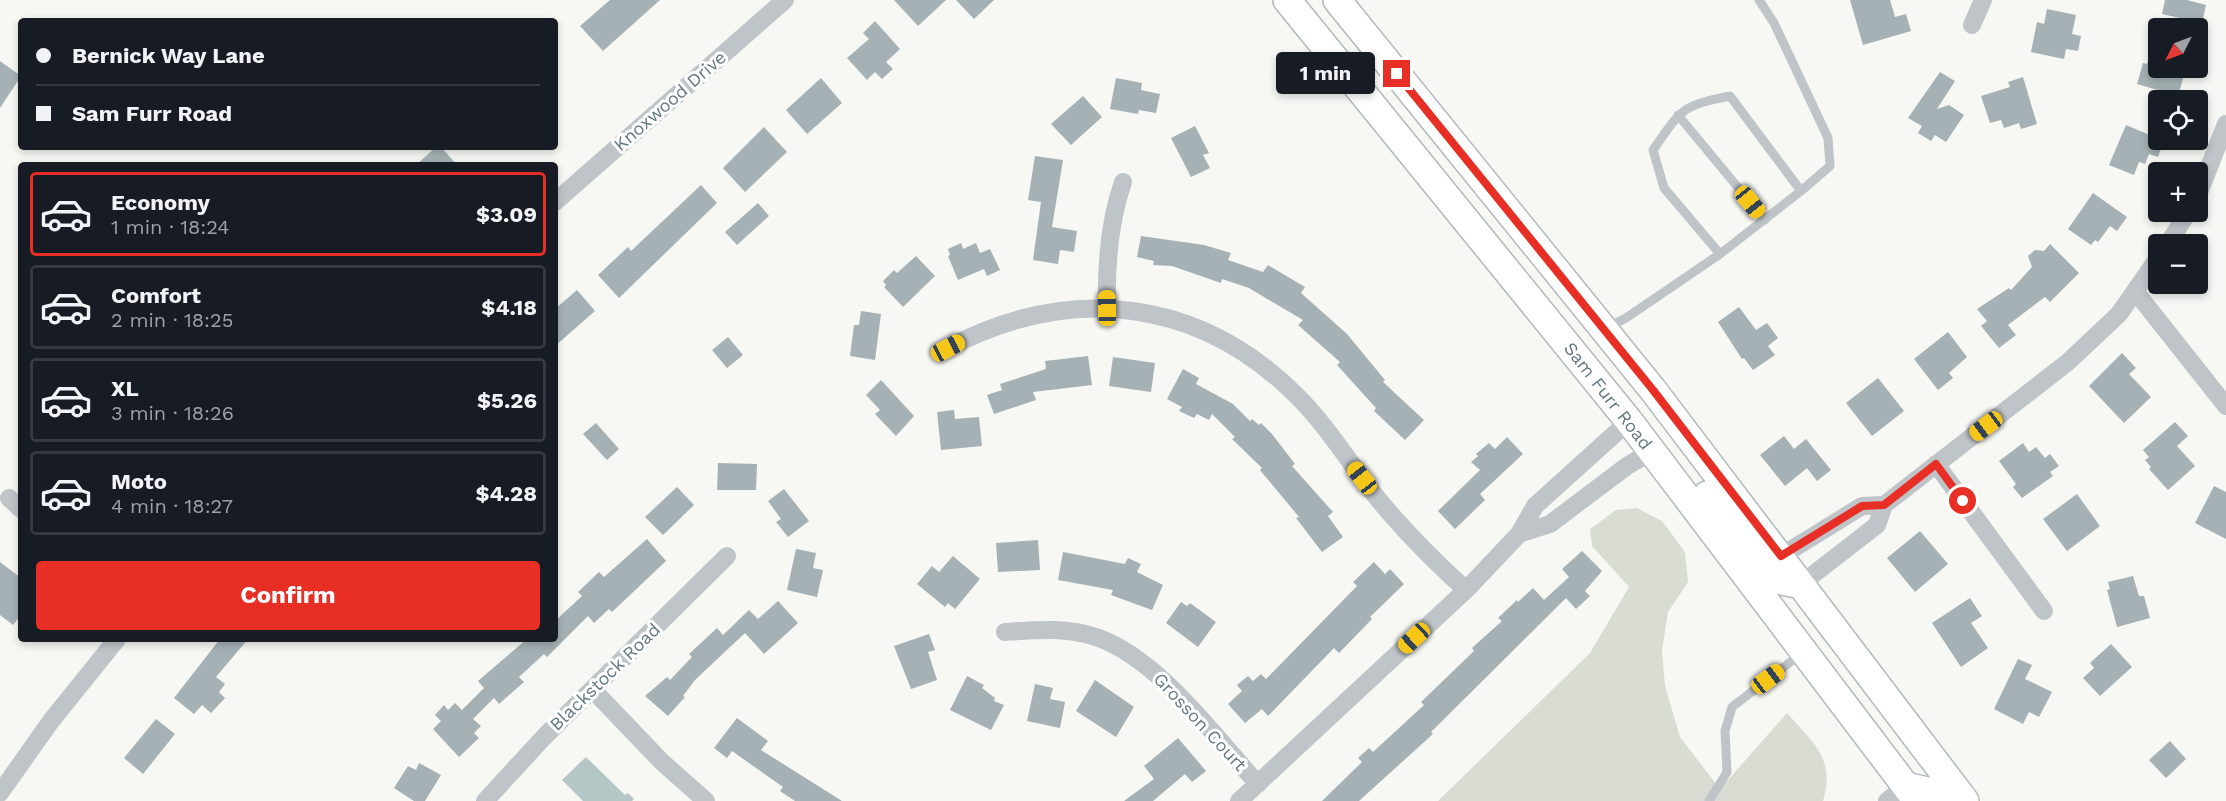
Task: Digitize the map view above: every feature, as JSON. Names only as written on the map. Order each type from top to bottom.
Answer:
[{"type":"main road","name":"Sam Furr Road","points":[[1287,0],[1629,421],[1804,652],[1903,796]]},
{"type":"main road","points":[[1337,0],[1604,329],[1781,556],[1965,801]]},
{"type":"main road","points":[[1544,314],[1678,459],[1770,573],[1789,584],[1801,584]]},
{"type":"main road","points":[[1903,796],[1927,791],[1941,801]]},
{"type":"street","name":"Knoxwood Drive","points":[[558,199],[785,0]]},
{"type":"street","points":[[1972,25],[1983,0]]},
{"type":"street","points":[[2208,170],[2226,124]]},
{"type":"street","points":[[1107,308],[1108,253],[1123,182]]},
{"type":"street","points":[[1801,584],[1877,525],[1884,505],[2068,362],[2119,314],[2148,272]]},
{"type":"street","points":[[2135,291],[2226,406]]},
{"type":"street","points":[[948,348],[981,331],[1009,321],[1060,310],[1107,308],[1140,312],[1191,325],[1210,333],[1260,362],[1300,399],[1396,520],[1466,590]]},
{"type":"street","points":[[1239,801],[1466,590],[1519,534],[1535,506],[1629,421]]},
{"type":"street","points":[[1519,534],[1550,524],[1627,466],[1652,452]]},
{"type":"street","points":[[1936,464],[2044,611]]},
{"type":"street","points":[[1781,556],[1862,506],[1884,505]]},
{"type":"street","name":"Blackstock Road","points":[[487,800],[544,737],[727,556]]},
{"type":"street","name":"Grosson Court","points":[[1005,632],[1047,629],[1077,632],[1096,637],[1133,656],[1162,679],[1258,784]]},
{"type":"street","points":[[0,793],[51,722],[115,642]]},
{"type":"street","points":[[593,690],[699,799]]},
{"type":"lane","points":[[1604,329],[1626,318],[1720,254],[1830,166],[1828,138],[1774,23],[1759,0]]},
{"type":"lane","points":[[1720,254],[1664,188],[1653,150],[1678,115],[1694,103],[1730,96],[1801,191]]},
{"type":"lane","points":[[1678,115],[1765,220]]},
{"type":"lane","points":[[1709,801],[1727,772],[1725,731],[1732,707],[1804,652]]},
{"type":"shaded area","points":[[1637,508],[1662,521],[1685,552],[1688,582],[1668,612],[1662,650],[1665,686],[1680,737],[1720,789],[1787,713],[1820,752],[1827,773],[1823,801],[1438,801],[1590,653],[1629,587],[1592,546],[1590,529],[1616,510]]},
{"type":"shaded area","points":[[586,757],[625,795],[628,793],[634,799],[632,801],[583,801],[562,780]]},
{"type":"building","points":[[610,0],[660,0],[603,51],[580,26]]},
{"type":"building","points":[[894,0],[946,0],[918,26]]},
{"type":"building","points":[[956,0],[994,0],[974,19]]},
{"type":"building","points":[[1850,0],[1890,0],[1895,17],[1906,14],[1911,31],[1863,45]]},
{"type":"building","points":[[2165,0],[2187,0],[2206,5],[2203,18],[2180,18],[2162,14]]},
{"type":"building","points":[[2047,9],[2076,15],[2072,34],[2081,36],[2078,51],[2066,49],[2064,59],[2031,52],[2037,22],[2044,24]]},
{"type":"building","points":[[875,21],[900,49],[886,62],[893,69],[882,79],[875,72],[867,80],[847,58],[869,39],[863,33]]},
{"type":"building","points":[[0,61],[18,74],[18,81],[0,108]]},
{"type":"building","points":[[2148,61],[2148,78],[2183,78],[2180,90],[2158,90],[2137,84],[2143,63],[2147,64]]},
{"type":"building","points":[[1940,72],[1955,81],[1937,109],[1949,105],[1964,115],[1946,142],[1935,135],[1931,141],[1918,133],[1922,126],[1908,118]]},
{"type":"building","points":[[2023,77],[2037,124],[2021,129],[2019,123],[2004,128],[2001,120],[1990,123],[1981,96],[2010,87],[2008,82]]},
{"type":"building","points":[[821,78],[842,103],[807,134],[786,110]]},
{"type":"building","points":[[1116,78],[1142,83],[1141,90],[1160,94],[1156,113],[1139,110],[1138,114],[1110,109]]},
{"type":"building","points":[[1083,96],[1102,117],[1071,145],[1051,124]]},
{"type":"building","points":[[2126,125],[2148,134],[2148,150],[2161,150],[2158,157],[2149,154],[2145,164],[2139,162],[2134,175],[2109,165]]},
{"type":"building","points":[[1195,126],[1209,153],[1203,155],[1210,168],[1191,177],[1171,138]]},
{"type":"building","points":[[764,127],[787,152],[745,192],[723,168]]},
{"type":"building","points":[[433,150],[444,150],[454,162],[419,162]]},
{"type":"building","points":[[1035,156],[1063,160],[1052,227],[1077,231],[1074,252],[1060,250],[1058,264],[1033,260],[1041,202],[1028,200]]},
{"type":"building","points":[[701,185],[717,203],[619,298],[598,275],[628,247],[631,251]]},
{"type":"building","points":[[2093,193],[2127,217],[2117,231],[2110,226],[2098,242],[2095,240],[2091,245],[2068,229]]},
{"type":"building","points":[[758,203],[769,216],[737,245],[725,232]]},
{"type":"building","points":[[1141,236],[1204,245],[1231,253],[1228,260],[1263,272],[1268,265],[1305,287],[1301,293],[1347,334],[1385,380],[1383,382],[1424,420],[1405,440],[1374,411],[1376,408],[1337,365],[1340,362],[1298,325],[1303,320],[1249,288],[1222,279],[1221,283],[1172,266],[1153,265],[1154,261],[1137,257]]},
{"type":"building","points":[[961,243],[963,249],[976,243],[980,253],[990,249],[1000,270],[987,276],[984,269],[958,280],[948,256],[950,255],[948,249]]},
{"type":"building","points":[[2050,244],[2079,273],[2050,302],[2045,297],[2008,325],[2016,335],[1999,348],[1981,326],[1987,321],[1977,309],[2009,288],[2011,290],[2032,267],[2028,256],[2035,250],[2044,251]]},
{"type":"building","points":[[916,256],[935,276],[903,307],[884,287],[886,285],[883,281],[894,270],[897,273]]},
{"type":"building","points":[[577,290],[595,311],[558,343],[558,306]]},
{"type":"building","points":[[1739,307],[1756,330],[1767,323],[1778,338],[1768,346],[1775,355],[1753,370],[1744,358],[1742,359],[1718,322]]},
{"type":"building","points":[[861,311],[881,314],[875,360],[850,356],[854,325],[859,325]]},
{"type":"building","points":[[1948,332],[1967,357],[1949,373],[1953,378],[1938,390],[1914,359]]},
{"type":"building","points":[[728,337],[743,355],[727,368],[712,350]]},
{"type":"building","points":[[2122,353],[2136,368],[2129,374],[2151,397],[2124,423],[2089,386]]},
{"type":"building","points":[[1088,356],[1092,385],[1033,392],[1036,400],[994,414],[987,395],[1002,390],[1000,384],[1046,369],[1045,361]]},
{"type":"building","points":[[1113,357],[1155,363],[1151,392],[1109,386]]},
{"type":"building","points":[[1183,369],[1199,378],[1196,384],[1233,404],[1250,421],[1252,419],[1259,425],[1261,423],[1272,434],[1295,464],[1292,466],[1333,512],[1328,516],[1343,537],[1322,552],[1296,518],[1299,517],[1260,470],[1262,468],[1232,439],[1235,437],[1212,414],[1209,420],[1197,414],[1194,418],[1179,411],[1182,407],[1167,399]]},
{"type":"building","points":[[1878,378],[1904,411],[1872,436],[1846,403]]},
{"type":"building","points":[[881,380],[914,416],[896,436],[875,414],[880,410],[866,395]]},
{"type":"building","points":[[954,410],[955,419],[979,417],[982,446],[941,450],[937,412]]},
{"type":"building","points":[[2175,422],[2188,436],[2177,446],[2195,466],[2168,490],[2149,469],[2151,467],[2145,460],[2149,457],[2143,450]]},
{"type":"building","points":[[596,423],[619,449],[607,460],[583,434]]},
{"type":"building","points":[[1784,436],[1794,449],[1806,439],[1831,470],[1817,481],[1807,468],[1785,486],[1760,455]]},
{"type":"building","points":[[1507,437],[1523,454],[1480,494],[1485,500],[1455,529],[1438,511],[1480,470],[1471,462],[1478,456],[1476,454],[1489,443],[1495,449]]},
{"type":"building","points":[[2023,443],[2029,452],[2036,447],[2045,458],[2050,454],[2059,466],[2050,472],[2053,476],[2022,498],[2013,487],[2016,484],[1999,461]]},
{"type":"building","points":[[718,463],[757,464],[756,490],[717,490]]},
{"type":"building","points":[[2214,486],[2226,492],[2226,539],[2195,523]]},
{"type":"building","points":[[677,487],[694,505],[663,535],[645,517]]},
{"type":"building","points":[[784,489],[809,521],[788,537],[776,522],[781,519],[768,501]]},
{"type":"building","points":[[2077,494],[2100,526],[2067,551],[2043,519]]},
{"type":"building","points":[[1920,531],[1948,564],[1915,592],[1887,558]]},
{"type":"building","points":[[647,539],[666,561],[612,612],[609,609],[594,623],[588,616],[547,657],[544,654],[519,677],[524,682],[499,704],[494,698],[473,719],[481,726],[474,733],[479,738],[459,757],[433,729],[441,721],[435,715],[444,705],[448,710],[455,703],[462,710],[484,688],[478,681],[524,642],[558,642],[558,618],[582,596],[578,592],[599,572],[604,577]]},
{"type":"building","points":[[1038,540],[1040,570],[998,572],[996,543]]},
{"type":"building","points":[[796,549],[816,553],[813,568],[823,570],[817,597],[787,590]]},
{"type":"building","points":[[1582,551],[1602,571],[1585,591],[1590,596],[1576,609],[1566,598],[1431,732],[1433,734],[1359,801],[1322,801],[1362,762],[1358,758],[1369,748],[1373,752],[1424,705],[1421,702],[1474,651],[1472,648],[1502,621],[1498,618],[1533,588],[1544,600],[1569,577],[1562,569]]},
{"type":"building","points":[[1063,552],[1125,564],[1128,558],[1141,564],[1137,572],[1163,585],[1152,610],[1111,595],[1113,590],[1058,580]]},
{"type":"building","points":[[953,556],[980,579],[955,609],[948,603],[945,607],[917,584],[932,566],[939,572]]},
{"type":"building","points":[[0,562],[18,576],[18,619],[13,625],[0,615]]},
{"type":"building","points":[[1374,562],[1385,574],[1390,569],[1404,584],[1370,617],[1372,619],[1339,653],[1334,648],[1268,716],[1262,709],[1245,723],[1228,704],[1242,691],[1237,685],[1248,676],[1253,681],[1261,674],[1266,679],[1357,586],[1353,582]]},
{"type":"building","points":[[2133,576],[2139,596],[2144,596],[2150,618],[2117,627],[2107,590],[2110,589],[2108,582]]},
{"type":"building","points":[[1970,598],[1982,616],[1971,623],[1988,648],[1961,667],[1932,623]]},
{"type":"building","points":[[778,601],[798,623],[764,654],[745,633],[695,680],[683,696],[685,697],[668,716],[645,696],[667,677],[670,680],[692,657],[689,654],[717,628],[723,635],[749,610],[758,619]]},
{"type":"building","points":[[1181,602],[1187,606],[1190,603],[1216,622],[1198,647],[1166,623]]},
{"type":"building","points":[[929,634],[935,650],[928,652],[937,680],[911,689],[894,646]]},
{"type":"building","points":[[218,642],[245,642],[216,677],[225,684],[219,692],[225,698],[211,713],[202,705],[194,714],[174,698]]},
{"type":"building","points":[[2111,644],[2132,667],[2100,696],[2083,678],[2094,668],[2090,663]]},
{"type":"building","points":[[2018,659],[2032,665],[2025,679],[2052,692],[2039,717],[2029,712],[2023,724],[1994,709]]},
{"type":"building","points":[[967,676],[984,685],[982,688],[995,698],[994,701],[1004,705],[991,730],[950,710]]},
{"type":"building","points":[[1095,680],[1134,707],[1116,737],[1076,711]]},
{"type":"building","points":[[1035,684],[1053,688],[1050,699],[1065,702],[1060,728],[1027,721]]},
{"type":"building","points":[[737,718],[768,741],[761,750],[842,801],[795,801],[780,791],[783,787],[732,751],[727,758],[714,748]]},
{"type":"building","points":[[156,719],[175,734],[143,774],[124,758]]},
{"type":"building","points":[[1178,738],[1206,771],[1192,782],[1185,774],[1153,801],[1124,801],[1154,779],[1144,766]]},
{"type":"building","points":[[2170,741],[2186,759],[2166,778],[2149,760]]},
{"type":"building","points":[[419,763],[441,775],[425,801],[414,801],[394,788],[408,766],[416,770]]},
{"type":"route","points":[[1397,74],[1653,390],[1781,556],[1862,506],[1884,505],[1936,464],[1963,501]]}]
